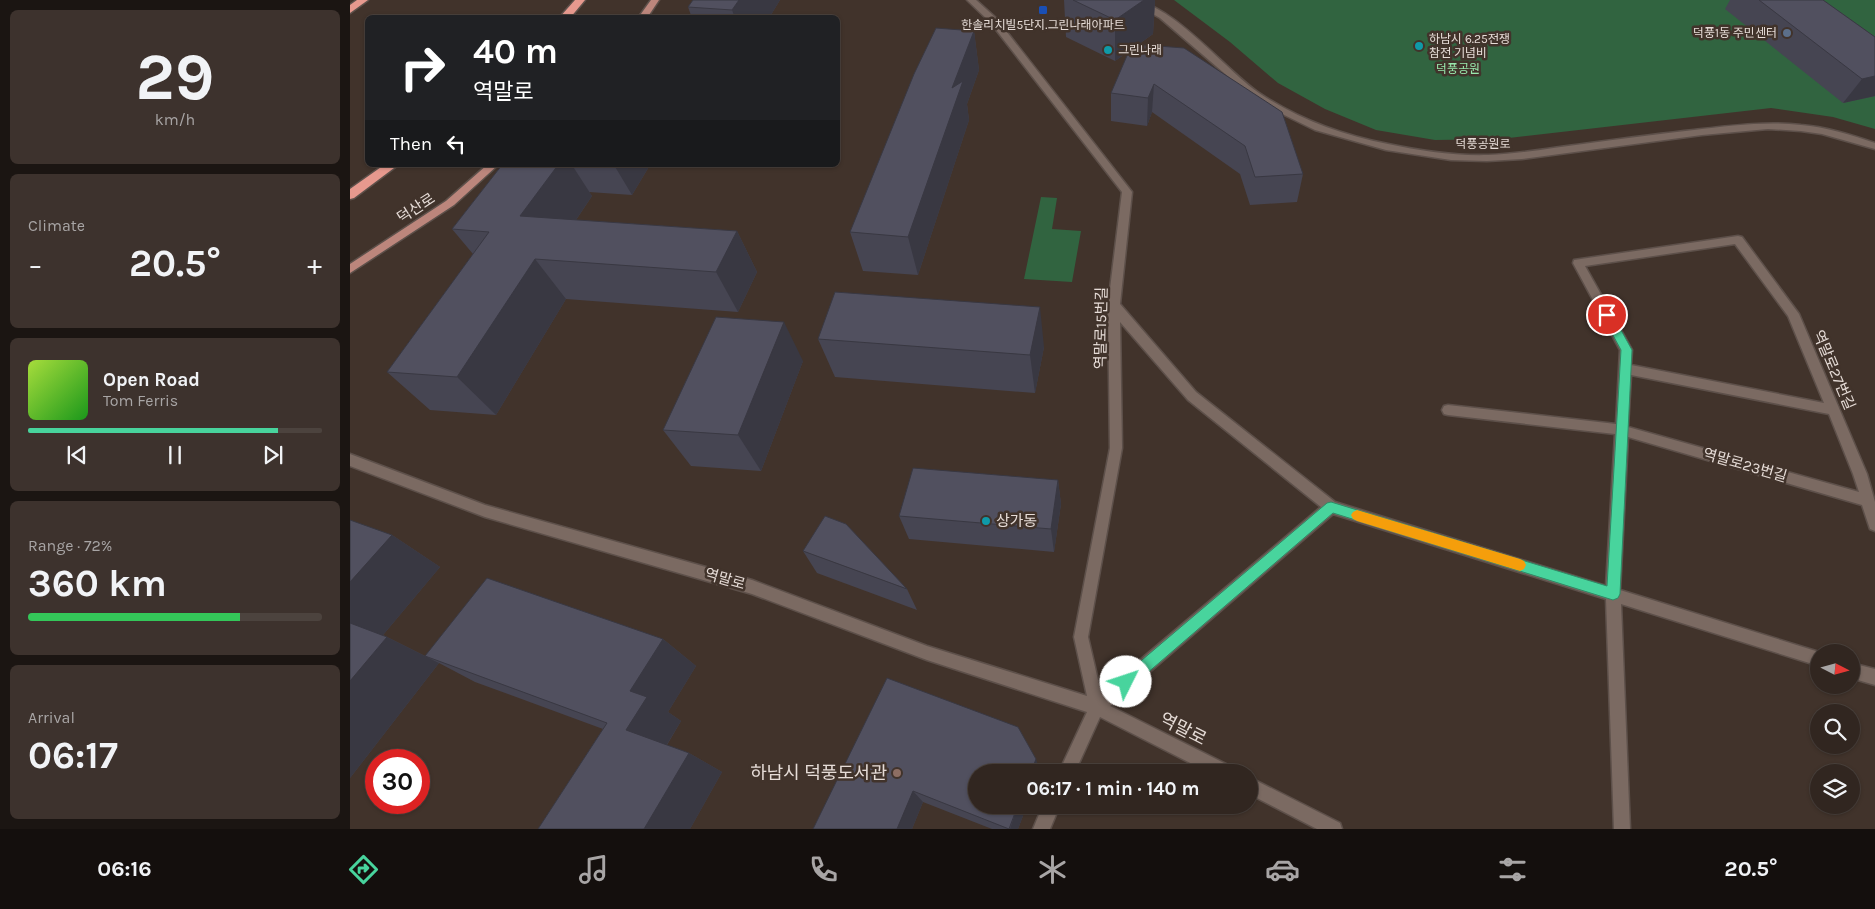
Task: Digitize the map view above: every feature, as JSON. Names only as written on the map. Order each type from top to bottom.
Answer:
[{"type":"highway","points":[[350,10],[363,0]]},
{"type":"highway","points":[[567,15],[580,0]]},
{"type":"highway","points":[[350,195],[389,167]]},
{"type":"main road","points":[[644,15],[655,0]]},
{"type":"main road","name":"덕산로","points":[[350,269],[450,203],[491,167]]},
{"type":"street","points":[[973,2],[989,0]]},
{"type":"street","name":"덕풍공원로","points":[[1132,0],[1142,3],[1167,21],[1255,94],[1310,126],[1368,145],[1436,156],[1503,159],[1641,139],[1755,126],[1791,127],[1810,130],[1875,146]]},
{"type":"street","name":"역말로15번길","points":[[973,2],[993,20],[1127,192],[1114,305],[1116,448],[1081,637],[1097,707]]},
{"type":"street","name":"역말로27번길","points":[[1625,369],[1626,350],[1578,263],[1738,240],[1793,314],[1860,474],[1875,525]]},
{"type":"street","points":[[1114,305],[1124,320],[1192,396],[1331,507],[1810,656]]},
{"type":"street","points":[[1622,829],[1613,594],[1625,369],[1833,410]]},
{"type":"street","name":"역말로23번길","points":[[1448,410],[1622,430],[1868,501]]},
{"type":"street","name":"역말로","points":[[350,460],[485,511],[752,587],[927,653],[1097,707],[1208,764]]},
{"type":"street","points":[[1071,764],[1097,707],[1331,507]]},
{"type":"street","points":[[1860,673],[1875,677]]},
{"type":"street","points":[[1258,790],[1334,829]]},
{"type":"street","points":[[1041,829],[1048,814]]},
{"type":"green space","name":"덕풍공원","points":[[1174,0],[1875,0],[1875,129],[1833,117],[1771,108],[1500,139],[1435,140],[1376,130],[1325,109],[1278,83],[1230,42]]},
{"type":"green space","points":[[1041,197],[1057,198],[1052,229],[1081,231],[1072,282],[1024,279]]},
{"type":"building","points":[[693,0],[739,0],[732,10],[688,7]]},
{"type":"building","points":[[1073,0],[1144,0],[1115,20]]},
{"type":"building","points":[[1759,0],[1823,0],[1875,37],[1875,76],[1862,79]]},
{"type":"building","points":[[936,28],[974,31],[952,88],[963,81],[908,237],[850,232],[914,74]]},
{"type":"building","points":[[1132,44],[1184,48],[1282,112],[1303,174],[1255,177],[1245,146],[1154,84],[1148,98],[1111,93]]},
{"type":"building","points":[[500,167],[557,167],[520,216],[737,231],[716,272],[535,259],[457,377],[387,372],[489,232],[452,229]]},
{"type":"building","points":[[835,292],[1040,307],[1030,355],[818,339]]},
{"type":"building","points":[[716,317],[784,322],[738,435],[663,430]]},
{"type":"building","points":[[913,468],[1058,480],[1051,529],[899,516]]},
{"type":"building","points":[[825,516],[846,524],[907,589],[803,551]]},
{"type":"building","points":[[350,520],[392,535],[350,582]]},
{"type":"building","points":[[487,578],[663,639],[630,691],[647,697],[626,730],[689,753],[644,829],[538,829],[607,723],[425,656]]},
{"type":"building","points":[[350,623],[387,637],[350,681]]},
{"type":"building","points":[[887,678],[1018,727],[1036,759],[1034,764],[968,764],[968,813],[913,791],[897,829],[813,829]]},
{"type":"building","points":[[971,814],[1015,814],[1009,829]]},
{"type":"slow traffic","points":[[1357,515],[1520,565]]},
{"type":"place","name":"한솔리치빌5단지.그린나래아파트","points":[[1043,10]]},
{"type":"place","name":"덕풍1동 주민센터","points":[[1787,33]]},
{"type":"place","name":"하남시 6.25전쟁 참전 기념비","points":[[1419,46]]},
{"type":"place","name":"그린나래","points":[[1108,50]]},
{"type":"place","name":"상가동","points":[[986,521]]},
{"type":"place","name":"하남시 덕풍도서관","points":[[897,773]]},
{"type":"route","points":[[1126,682],[1331,507],[1613,594],[1626,350],[1607,315]]}]
